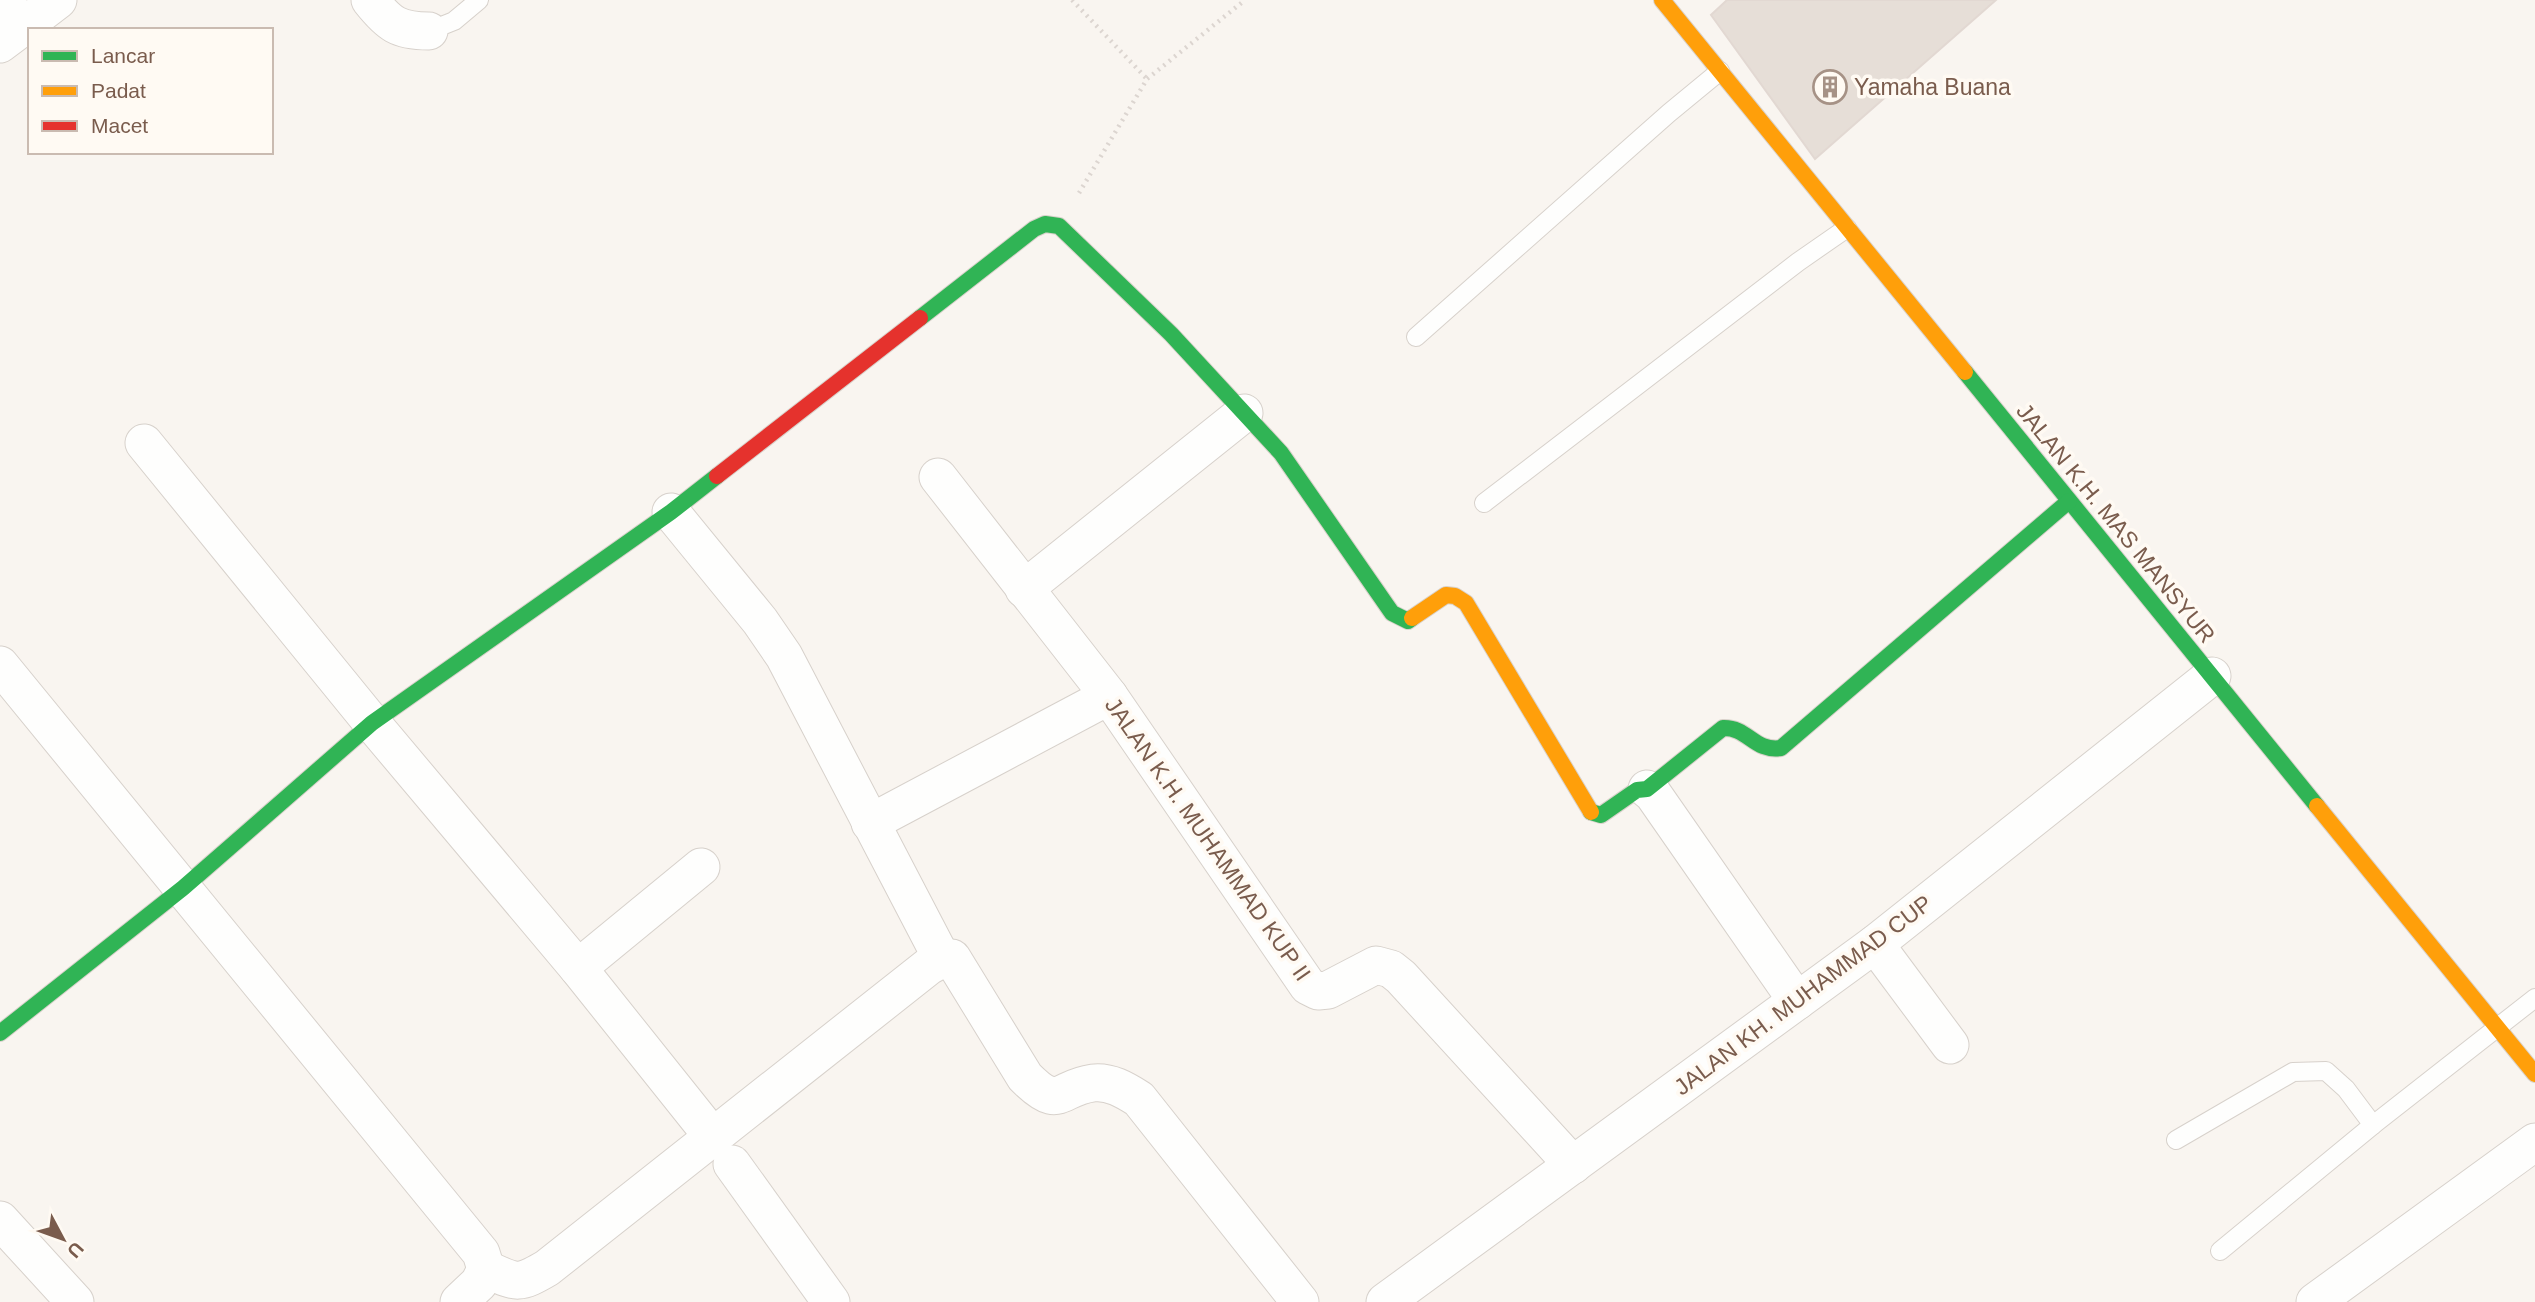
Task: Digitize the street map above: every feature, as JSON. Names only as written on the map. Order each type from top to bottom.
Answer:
[{"type":"street","points":[[9,23],[58,0]]},
{"type":"street","points":[[370,0],[383,17],[407,31],[429,31]]},
{"type":"street","name":"JALAN K.H. MAS MANSYUR","points":[[1662,0],[2535,1074]]},
{"type":"street","points":[[0,1033],[183,888],[372,723],[671,512],[1034,229],[1045,224],[1059,226],[1171,334],[1280,453],[1392,613],[1408,621],[1446,595],[1455,596],[1466,603],[1590,812],[1601,815],[1637,790],[1647,789],[1723,728],[1731,727],[1739,731],[1762,749],[1772,751],[1782,748],[2069,502]]},
{"type":"street","points":[[1024,589],[1244,413]]},
{"type":"street","points":[[144,443],[372,723],[578,968],[722,1150],[831,1302]]},
{"type":"street","name":"JALAN K.H. MUHAMMAD KUP II","points":[[938,477],[1109,696],[1308,986],[1318,991],[1328,990],[1376,965],[1391,969],[1401,976],[1573,1165]]},
{"type":"street","points":[[671,512],[760,621],[784,656],[942,959]]},
{"type":"street","points":[[0,665],[481,1253],[486,1269],[479,1283],[459,1302]]},
{"type":"street","name":"JALAN KH. MUHAMMAD CUP","points":[[1388,1301],[1875,944],[2212,676]]},
{"type":"street","points":[[870,823],[1109,696]]},
{"type":"street","points":[[1647,789],[1797,1001]]},
{"type":"street","points":[[578,968],[701,867]]},
{"type":"street","points":[[1875,944],[1950,1045]]},
{"type":"street","points":[[486,1269],[508,1279],[526,1281],[722,1150],[929,966],[942,959],[956,960],[1025,1077],[1040,1093],[1056,1096],[1094,1083],[1118,1086],[1139,1099],[1300,1302]]},
{"type":"street","points":[[2315,1302],[2535,1142]]},
{"type":"street","points":[[0,1220],[75,1302]]},
{"type":"lane","points":[[429,31],[454,21],[479,0]]},
{"type":"lane","points":[[1416,337],[1720,71]]},
{"type":"lane","points":[[1484,503],[1798,262],[1847,228]]},
{"type":"lane","points":[[2220,1251],[2373,1125],[2535,998]]},
{"type":"lane","points":[[2176,1140],[2293,1072],[2326,1071],[2346,1089],[2373,1125]]},
{"type":"path","points":[[1072,0],[1147,79]]},
{"type":"path","points":[[1059,226],[1147,79],[1245,0]]},
{"type":"building","name":"Yamaha Buana","points":[[1727,0],[1996,0],[1815,159],[1711,15]]},
{"type":"traffic: fast","points":[[920,318],[1034,229],[1045,224],[1059,226],[1171,334],[1281,453],[1392,613],[1408,621],[1412,618]]},
{"type":"traffic: fast","points":[[1965,372],[2317,806]]},
{"type":"traffic: fast","points":[[0,1033],[183,888],[372,723],[671,512],[717,476]]},
{"type":"traffic: fast","points":[[1591,812],[1601,815],[1637,790],[1647,789],[1723,728],[1739,731],[1764,746],[1781,748],[2069,501]]},
{"type":"traffic: slow","points":[[1662,0],[1965,372]]},
{"type":"traffic: slow","points":[[1412,618],[1446,595],[1455,596],[1466,603],[1591,812]]},
{"type":"traffic: slow","points":[[2317,806],[2535,1074]]},
{"type":"traffic: jam","points":[[717,476],[920,318]]},
{"type":"place","name":"Yamaha Buana","points":[[1830,87]]}]
